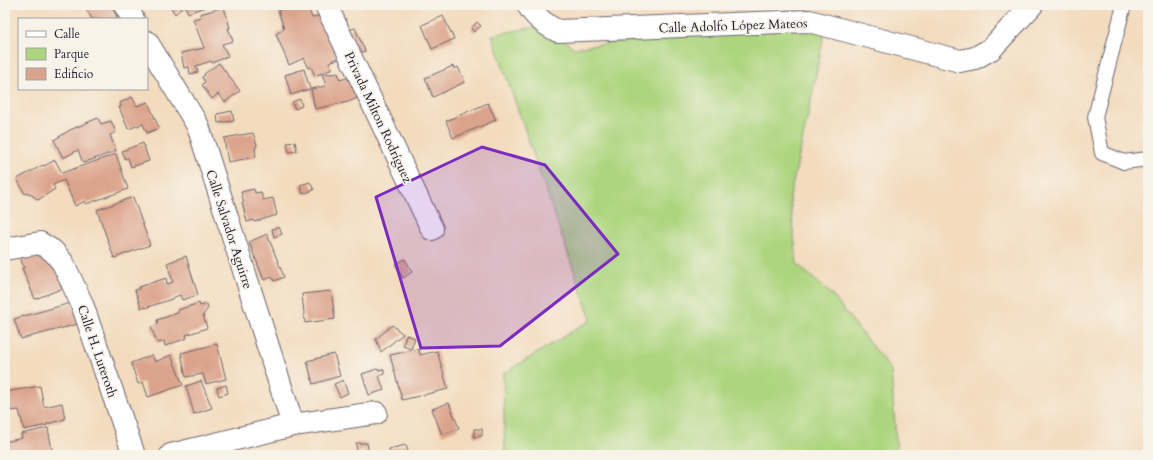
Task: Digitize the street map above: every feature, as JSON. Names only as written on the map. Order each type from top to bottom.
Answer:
[{"type":"street","points":[[125,5],[133,18]]},
{"type":"street","name":"Privada Milton Rodríguez","points":[[326,5],[432,229]]},
{"type":"street","name":"Calle Adolfo López Mateos","points":[[528,5],[532,13],[545,25],[558,31],[810,20],[960,60],[975,58],[990,49],[1032,5]]},
{"type":"street","name":"Calle Salvador Aguirre","points":[[148,44],[198,126],[293,425]]},
{"type":"street","name":"Calle H. Luteroth","points":[[5,249],[40,243],[53,251],[63,263],[82,304],[134,455]]},
{"type":"street","points":[[172,455],[293,425],[376,413]]},
{"type":"lane","points":[[1124,5],[1095,117],[1102,153],[1124,162],[1148,159]]},
{"type":"highlighted area","points":[[482,147],[545,165],[618,254],[500,346],[421,348],[376,197]]},
{"type":"green space","points":[[765,23],[826,25],[790,196],[797,264],[832,295],[891,370],[897,455],[505,455],[503,374],[591,320],[492,35],[545,25],[574,48]]},
{"type":"building","points":[[93,5],[111,5],[118,18],[91,18],[86,8]]},
{"type":"building","points":[[169,5],[185,5],[175,14]]},
{"type":"building","points":[[185,5],[211,5],[188,13]]},
{"type":"building","points":[[293,5],[307,5],[312,18],[326,13],[344,57],[329,62],[332,69],[323,73],[338,73],[340,80],[350,77],[374,91],[348,102],[315,109],[311,89],[326,86],[322,73],[315,76],[311,67],[309,68],[304,58],[289,65],[276,34],[284,29],[278,10]]},
{"type":"building","points":[[935,5],[935,7],[909,6]]},
{"type":"building","points":[[224,7],[230,28],[228,28],[233,41],[222,44],[228,56],[212,63],[211,61],[196,66],[198,72],[190,74],[189,67],[184,68],[181,53],[204,48],[193,19],[201,17],[200,14]]},
{"type":"building","points":[[443,16],[454,39],[432,49],[422,25]]},
{"type":"building","points":[[477,22],[481,26],[474,32],[471,28]]},
{"type":"building","points":[[355,28],[365,51],[349,55],[342,32]]},
{"type":"building","points":[[219,63],[240,91],[225,102],[218,94],[212,99],[202,85],[205,82],[202,77],[205,75],[204,74]]},
{"type":"building","points":[[453,66],[454,69],[458,67],[465,82],[433,97],[425,78]]},
{"type":"building","points":[[304,69],[310,89],[291,95],[285,75]]},
{"type":"building","points":[[132,97],[137,106],[148,102],[159,128],[147,133],[143,124],[128,129],[119,107],[121,107],[120,103]]},
{"type":"building","points":[[300,99],[302,106],[295,109],[292,102]]},
{"type":"building","points":[[488,103],[496,120],[453,138],[446,121]]},
{"type":"building","points":[[232,111],[234,121],[218,123],[217,114]]},
{"type":"building","points":[[98,118],[101,124],[111,121],[116,132],[110,135],[116,151],[83,163],[78,150],[63,158],[54,140],[70,130]]},
{"type":"building","points":[[253,133],[257,145],[255,149],[256,157],[228,162],[224,138]]},
{"type":"building","points":[[295,142],[297,151],[289,152],[287,143]]},
{"type":"building","points":[[143,143],[149,161],[131,167],[128,158],[125,159],[122,151]]},
{"type":"building","points":[[116,154],[128,189],[86,204],[85,201],[75,206],[64,180],[53,185],[55,189],[38,200],[29,193],[25,194],[17,179],[55,160],[62,173]]},
{"type":"building","points":[[310,182],[314,190],[303,194],[300,185]]},
{"type":"building","points":[[254,189],[255,193],[261,192],[263,200],[273,198],[277,215],[254,222],[254,220],[247,222],[241,192]]},
{"type":"building","points":[[133,197],[150,245],[114,258],[97,210]]},
{"type":"building","points":[[279,227],[282,234],[274,237],[272,229]]},
{"type":"building","points":[[267,234],[284,277],[274,281],[272,277],[264,280],[249,242]]},
{"type":"building","points":[[53,244],[69,286],[35,299],[22,268],[24,268],[19,255]]},
{"type":"building","points":[[186,256],[198,295],[182,300],[180,295],[145,308],[141,308],[135,290],[139,289],[139,287],[166,278],[167,284],[173,282],[167,263]]},
{"type":"building","points":[[405,259],[412,272],[403,278],[395,264]]},
{"type":"building","points":[[331,291],[335,319],[305,323],[302,294]]},
{"type":"building","points":[[74,302],[82,323],[21,339],[14,319]]},
{"type":"building","points":[[199,303],[200,306],[207,304],[208,308],[203,315],[207,328],[186,335],[187,338],[165,346],[164,341],[159,343],[156,340],[151,327],[158,324],[157,320],[178,313],[178,310]]},
{"type":"building","points":[[392,325],[403,334],[381,352],[376,339]]},
{"type":"building","points":[[406,335],[415,338],[411,349],[403,346]]},
{"type":"building","points":[[217,344],[226,379],[206,384],[203,374],[186,377],[181,353]]},
{"type":"building","points":[[419,349],[420,355],[437,351],[448,389],[402,400],[390,355]]},
{"type":"building","points":[[334,354],[340,376],[313,384],[307,361]]},
{"type":"building","points":[[152,355],[155,362],[171,355],[183,385],[148,397],[143,382],[138,384],[131,363]]},
{"type":"building","points":[[377,369],[383,369],[385,374],[379,376],[384,390],[369,395],[362,374]]},
{"type":"building","points":[[343,380],[348,393],[340,397],[334,384]]},
{"type":"building","points":[[201,381],[212,408],[194,414],[186,386]]},
{"type":"building","points":[[226,385],[228,393],[219,396],[217,388]]},
{"type":"building","points":[[40,386],[44,407],[62,403],[65,419],[24,430],[19,410],[11,411],[5,392]]},
{"type":"building","points":[[449,403],[459,428],[442,435],[432,409]]},
{"type":"building","points":[[48,428],[53,455],[7,455],[5,442],[22,438],[21,434]]},
{"type":"building","points":[[474,429],[482,429],[482,436],[474,437]]},
{"type":"building","points":[[356,443],[367,443],[368,449],[357,452]]},
{"type":"building","points":[[406,445],[409,455],[390,455],[389,449]]}]
